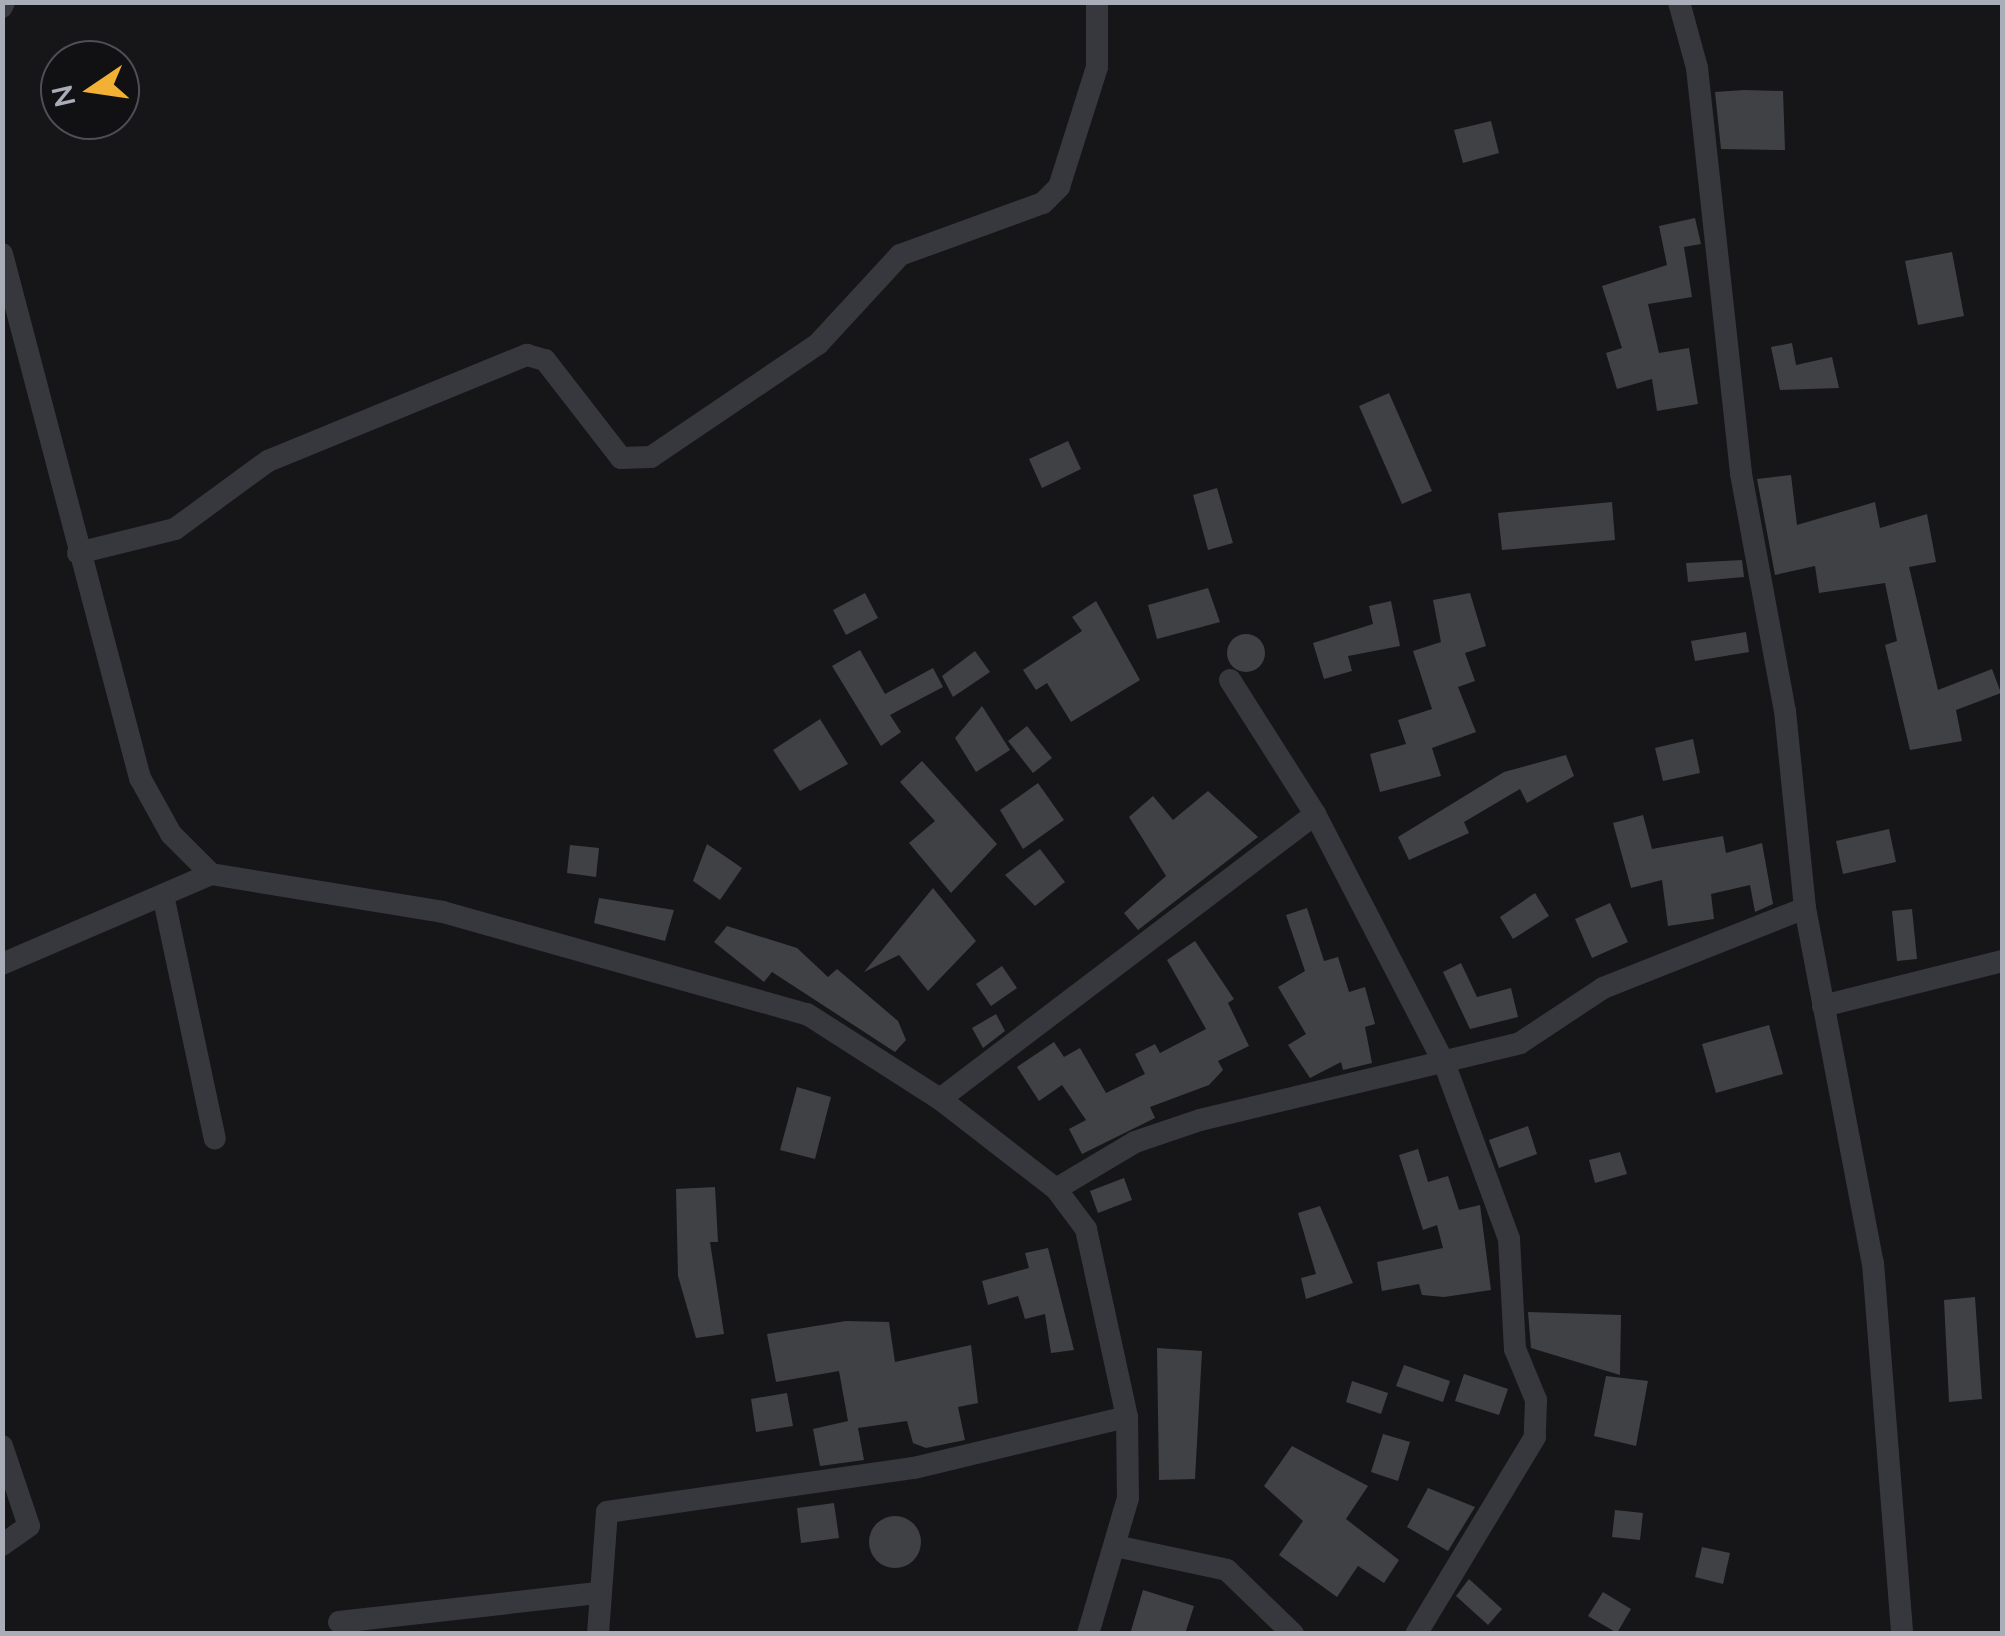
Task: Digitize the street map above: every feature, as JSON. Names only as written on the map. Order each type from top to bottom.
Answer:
[{"type":"street","points":[[78,553],[175,529],[268,461],[528,355],[545,360],[621,458],[651,458],[818,344],[900,255],[1043,204],[1060,187],[1097,67],[1098,2]]},
{"type":"street","points":[[1680,2],[1698,68],[1742,474],[1785,711],[1805,908],[1873,1263],[1902,1634]]},
{"type":"street","points":[[2,254],[140,778],[171,834],[210,874]]},
{"type":"street","points":[[1230,680],[1314,814],[1444,1065],[1509,1238],[1515,1349],[1536,1400],[1535,1437],[1416,1634]]},
{"type":"street","points":[[940,1099],[1314,814]]},
{"type":"street","points":[[2,964],[210,874],[442,912],[770,999],[940,1099],[1056,1190],[1093,1246],[1127,1417],[1120,1548],[1088,1634]]},
{"type":"street","points":[[162,895],[214,1139]]},
{"type":"street","points":[[1056,1190],[1135,1142],[1200,1120],[1444,1065],[1520,1043],[1603,988],[1805,908]]},
{"type":"street","points":[[1823,1006],[2002,962]]},
{"type":"street","points":[[598,1634],[607,1512],[914,1468],[1127,1417]]},
{"type":"street","points":[[2,1446],[29,1526],[2,1545]]},
{"type":"street","points":[[1120,1548],[1213,1563],[1293,1634]]},
{"type":"street","points":[[339,1622],[599,1593]]},
{"type":"building","points":[[1783,91],[1785,150],[1721,149],[1715,92]]},
{"type":"building","points":[[1491,121],[1499,153],[1463,163],[1454,130]]},
{"type":"building","points":[[1695,218],[1701,244],[1684,247],[1692,297],[1648,304],[1659,353],[1689,348],[1698,404],[1657,411],[1652,379],[1617,389],[1606,353],[1622,348],[1602,286],[1667,265],[1659,226]]},
{"type":"building","points":[[1952,252],[1964,316],[1918,325],[1905,261]]},
{"type":"building","points":[[1792,343],[1796,365],[1832,357],[1839,388],[1780,390],[1771,347]]},
{"type":"building","points":[[1389,393],[1432,491],[1402,504],[1359,406]]},
{"type":"building","points":[[1068,441],[1081,469],[1042,488],[1029,459]]},
{"type":"building","points":[[1791,475],[1797,525],[1875,502],[1880,528],[1927,514],[1936,562],[1909,567],[1938,690],[1992,669],[2001,693],[1956,710],[1962,741],[1910,750],[1885,645],[1897,641],[1885,583],[1819,593],[1815,566],[1775,575],[1757,479]]},
{"type":"building","points":[[1217,488],[1233,543],[1208,550],[1193,495]]},
{"type":"building","points":[[1612,502],[1615,540],[1502,550],[1498,513]]},
{"type":"building","points":[[1742,560],[1744,577],[1688,582],[1686,563]]},
{"type":"building","points":[[1208,588],[1220,622],[1157,639],[1148,605]]},
{"type":"building","points":[[865,593],[878,618],[846,635],[833,610]]},
{"type":"building","points":[[1470,593],[1486,646],[1465,653],[1475,681],[1458,687],[1476,732],[1432,748],[1441,776],[1380,792],[1370,754],[1406,744],[1398,720],[1432,709],[1413,651],[1441,642],[1433,600]]},
{"type":"building","points":[[1096,601],[1140,680],[1071,722],[1047,683],[1036,690],[1023,670],[1082,631],[1072,617]]},
{"type":"building","points":[[1391,601],[1400,646],[1348,656],[1352,671],[1324,679],[1313,643],[1373,624],[1369,606]]},
{"type":"building","points":[[1746,632],[1749,652],[1695,661],[1691,641]]},
{"type":"building","points":[[1246,634],[1259,640],[1265,653],[1259,666],[1246,672],[1233,666],[1227,653],[1233,640]]},
{"type":"building","points":[[860,650],[885,694],[933,668],[943,687],[890,715],[901,732],[881,746],[832,666]]},
{"type":"building","points":[[975,651],[990,672],[953,697],[942,676]]},
{"type":"building","points":[[982,706],[1010,750],[976,772],[955,738]]},
{"type":"building","points":[[820,719],[848,764],[800,791],[773,750]]},
{"type":"building","points":[[1027,726],[1052,758],[1033,773],[1008,741]]},
{"type":"building","points":[[1693,739],[1700,773],[1663,781],[1655,748]]},
{"type":"building","points":[[1566,755],[1574,776],[1527,803],[1520,789],[1464,822],[1469,833],[1409,860],[1398,837],[1504,772]]},
{"type":"building","points":[[922,761],[997,844],[951,893],[909,843],[935,821],[900,782]]},
{"type":"building","points":[[1038,783],[1064,820],[1023,849],[1000,810]]},
{"type":"building","points":[[1208,791],[1258,837],[1138,930],[1124,913],[1166,876],[1129,817],[1153,796],[1173,820]]},
{"type":"building","points":[[1643,815],[1652,849],[1723,836],[1726,853],[1762,843],[1773,904],[1755,912],[1750,885],[1711,894],[1714,919],[1668,926],[1662,880],[1631,888],[1613,823]]},
{"type":"building","points":[[1889,829],[1896,862],[1843,874],[1836,841]]},
{"type":"building","points":[[707,844],[742,868],[720,900],[693,881]]},
{"type":"building","points":[[570,845],[599,848],[596,877],[567,873]]},
{"type":"building","points":[[1040,849],[1065,882],[1035,906],[1005,875]]},
{"type":"building","points":[[933,888],[976,941],[928,991],[899,955],[864,972]]},
{"type":"building","points":[[1535,893],[1549,916],[1513,939],[1500,917]]},
{"type":"building","points":[[599,898],[674,910],[665,941],[594,923]]},
{"type":"building","points":[[1610,903],[1628,942],[1592,958],[1575,919]]},
{"type":"building","points":[[1307,908],[1324,961],[1338,957],[1349,992],[1365,987],[1375,1024],[1365,1027],[1372,1063],[1343,1070],[1341,1062],[1310,1078],[1288,1045],[1306,1034],[1278,987],[1305,971],[1286,915]]},
{"type":"building","points":[[1912,909],[1917,959],[1897,961],[1892,911]]},
{"type":"building","points":[[727,926],[797,948],[828,977],[837,969],[898,1021],[906,1040],[895,1052],[772,972],[764,982],[714,942]]},
{"type":"building","points":[[1195,941],[1234,999],[1228,1003],[1249,1046],[1218,1061],[1223,1070],[1209,1085],[1150,1107],[1155,1118],[1082,1154],[1069,1129],[1086,1120],[1062,1085],[1039,1101],[1017,1067],[1054,1042],[1064,1057],[1080,1048],[1106,1093],[1145,1074],[1135,1054],[1155,1044],[1160,1053],[1206,1029],[1167,960]]},
{"type":"building","points":[[1461,963],[1477,997],[1511,988],[1518,1017],[1470,1029],[1443,972]]},
{"type":"building","points":[[1002,966],[1017,988],[991,1006],[976,984]]},
{"type":"building","points":[[996,1014],[1005,1031],[983,1048],[972,1028]]},
{"type":"building","points":[[1769,1025],[1783,1074],[1716,1093],[1702,1044]]},
{"type":"building","points":[[797,1087],[831,1097],[815,1159],[780,1150]]},
{"type":"building","points":[[1528,1126],[1537,1154],[1499,1168],[1489,1140]]},
{"type":"building","points":[[1418,1149],[1428,1182],[1448,1176],[1459,1210],[1480,1205],[1491,1290],[1444,1297],[1422,1295],[1419,1284],[1382,1291],[1377,1262],[1443,1248],[1437,1225],[1423,1230],[1399,1155]]},
{"type":"building","points":[[1620,1152],[1627,1174],[1595,1183],[1589,1160]]},
{"type":"building","points":[[1124,1178],[1132,1200],[1098,1213],[1090,1191]]},
{"type":"building","points":[[715,1187],[718,1242],[710,1242],[724,1334],[696,1338],[678,1276],[676,1189]]},
{"type":"building","points":[[1320,1206],[1353,1283],[1306,1299],[1301,1278],[1316,1274],[1298,1213]]},
{"type":"building","points":[[1048,1248],[1074,1350],[1051,1353],[1045,1314],[1025,1319],[1018,1296],[988,1305],[982,1281],[1029,1268],[1025,1253]]},
{"type":"building","points":[[1975,1297],[1982,1399],[1949,1402],[1944,1300]]},
{"type":"building","points":[[1528,1312],[1621,1315],[1620,1375],[1531,1348]]},
{"type":"building","points":[[846,1321],[889,1322],[895,1362],[971,1345],[978,1403],[958,1407],[965,1440],[926,1448],[913,1443],[907,1421],[858,1428],[864,1460],[820,1466],[813,1429],[848,1421],[839,1371],[776,1382],[767,1334]]},
{"type":"building","points":[[1157,1348],[1202,1351],[1195,1479],[1159,1480]]},
{"type":"building","points":[[1404,1365],[1450,1381],[1443,1402],[1396,1386]]},
{"type":"building","points":[[1464,1374],[1508,1389],[1499,1415],[1455,1401]]},
{"type":"building","points":[[1606,1376],[1648,1381],[1636,1446],[1594,1436]]},
{"type":"building","points":[[1352,1381],[1388,1393],[1381,1414],[1346,1402]]},
{"type":"building","points":[[787,1393],[793,1426],[756,1432],[751,1399]]},
{"type":"building","points":[[1383,1434],[1410,1442],[1398,1481],[1371,1472]]},
{"type":"building","points":[[1292,1446],[1368,1486],[1346,1519],[1399,1560],[1384,1583],[1358,1566],[1337,1597],[1279,1555],[1303,1521],[1264,1486]]},
{"type":"building","points":[[1428,1488],[1475,1507],[1448,1551],[1407,1527]]},
{"type":"building","points":[[834,1503],[839,1538],[801,1543],[797,1508]]},
{"type":"building","points":[[1615,1510],[1643,1513],[1640,1540],[1612,1537]]},
{"type":"building","points":[[895,1516],[913,1524],[921,1542],[913,1560],[895,1568],[877,1560],[869,1542],[877,1524]]},
{"type":"building","points":[[1702,1547],[1730,1553],[1723,1584],[1695,1577]]},
{"type":"building","points":[[1469,1579],[1502,1609],[1488,1625],[1456,1596]]},
{"type":"building","points":[[1143,1590],[1194,1606],[1185,1634],[1130,1634]]},
{"type":"building","points":[[1603,1592],[1631,1609],[1617,1633],[1588,1616]]}]
